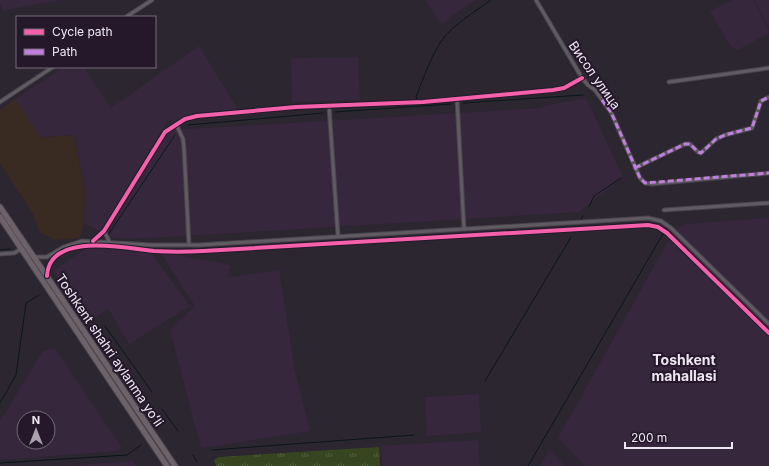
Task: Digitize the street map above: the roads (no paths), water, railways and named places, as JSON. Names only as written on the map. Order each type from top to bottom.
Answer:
[{"type":"highway","name":"Toshkent shahri aylanma yoʻli","points":[[0,207],[175,466]]},
{"type":"highway","name":"Toshkent shahri aylanma yoʻli","points":[[0,217],[167,466]]},
{"type":"highway","points":[[104,373],[108,372],[110,369]]},
{"type":"street","points":[[128,16],[152,0]]},
{"type":"street","name":"Висол улица","points":[[536,0],[582,78],[595,90],[611,112],[635,168],[640,178],[646,183],[769,173]]},
{"type":"street","points":[[0,102],[51,68]]},
{"type":"street","points":[[669,82],[769,68]]},
{"type":"street","points":[[93,241],[104,231],[165,132],[176,124],[197,116],[296,107],[417,102],[559,89],[582,78]]},
{"type":"street","points":[[635,168],[685,144],[690,144],[701,153],[716,139],[752,128],[761,101],[769,97]]},
{"type":"street","points":[[457,99],[465,235]]},
{"type":"street","points":[[329,106],[338,236]]},
{"type":"street","points":[[176,124],[183,139],[184,148],[189,245]]},
{"type":"street","points":[[664,210],[769,203]]},
{"type":"street","points":[[648,218],[648,225]]},
{"type":"street","points":[[34,257],[47,257],[69,244],[82,241],[152,245],[189,245],[648,218],[657,220],[671,228],[769,324]]},
{"type":"street","points":[[46,276],[48,265],[53,258],[63,252],[81,246],[92,245],[186,252],[648,225],[655,226],[667,233],[769,333]]},
{"type":"street","points":[[104,231],[110,243]]},
{"type":"street","points":[[284,240],[284,246]]},
{"type":"street","points":[[0,254],[14,253],[21,248]]},
{"type":"waterway","points":[[417,100],[416,97],[440,42],[453,28],[491,0]]},
{"type":"waterway","points":[[463,103],[583,95]]},
{"type":"waterway","points":[[335,112],[451,104]]},
{"type":"waterway","points":[[188,125],[323,113]]},
{"type":"waterway","points":[[108,235],[175,135]]},
{"type":"waterway","points":[[589,207],[594,196],[621,178]]},
{"type":"waterway","points":[[580,221],[583,216]]},
{"type":"waterway","points":[[528,466],[667,227]]},
{"type":"waterway","points":[[485,381],[571,237]]},
{"type":"waterway","points":[[0,250],[10,249]]},
{"type":"waterway","points":[[0,403],[16,375],[26,303],[39,295]]},
{"type":"waterway","points":[[105,326],[152,392]]},
{"type":"waterway","points":[[162,409],[178,431]]},
{"type":"waterway","points":[[212,450],[414,435]]},
{"type":"waterway","points":[[0,463],[127,455],[141,445]]},
{"type":"waterway","points":[[193,455],[197,462]]},
{"type":"district","name":"Toshkent mahallasi","points":[[684,368]]}]
